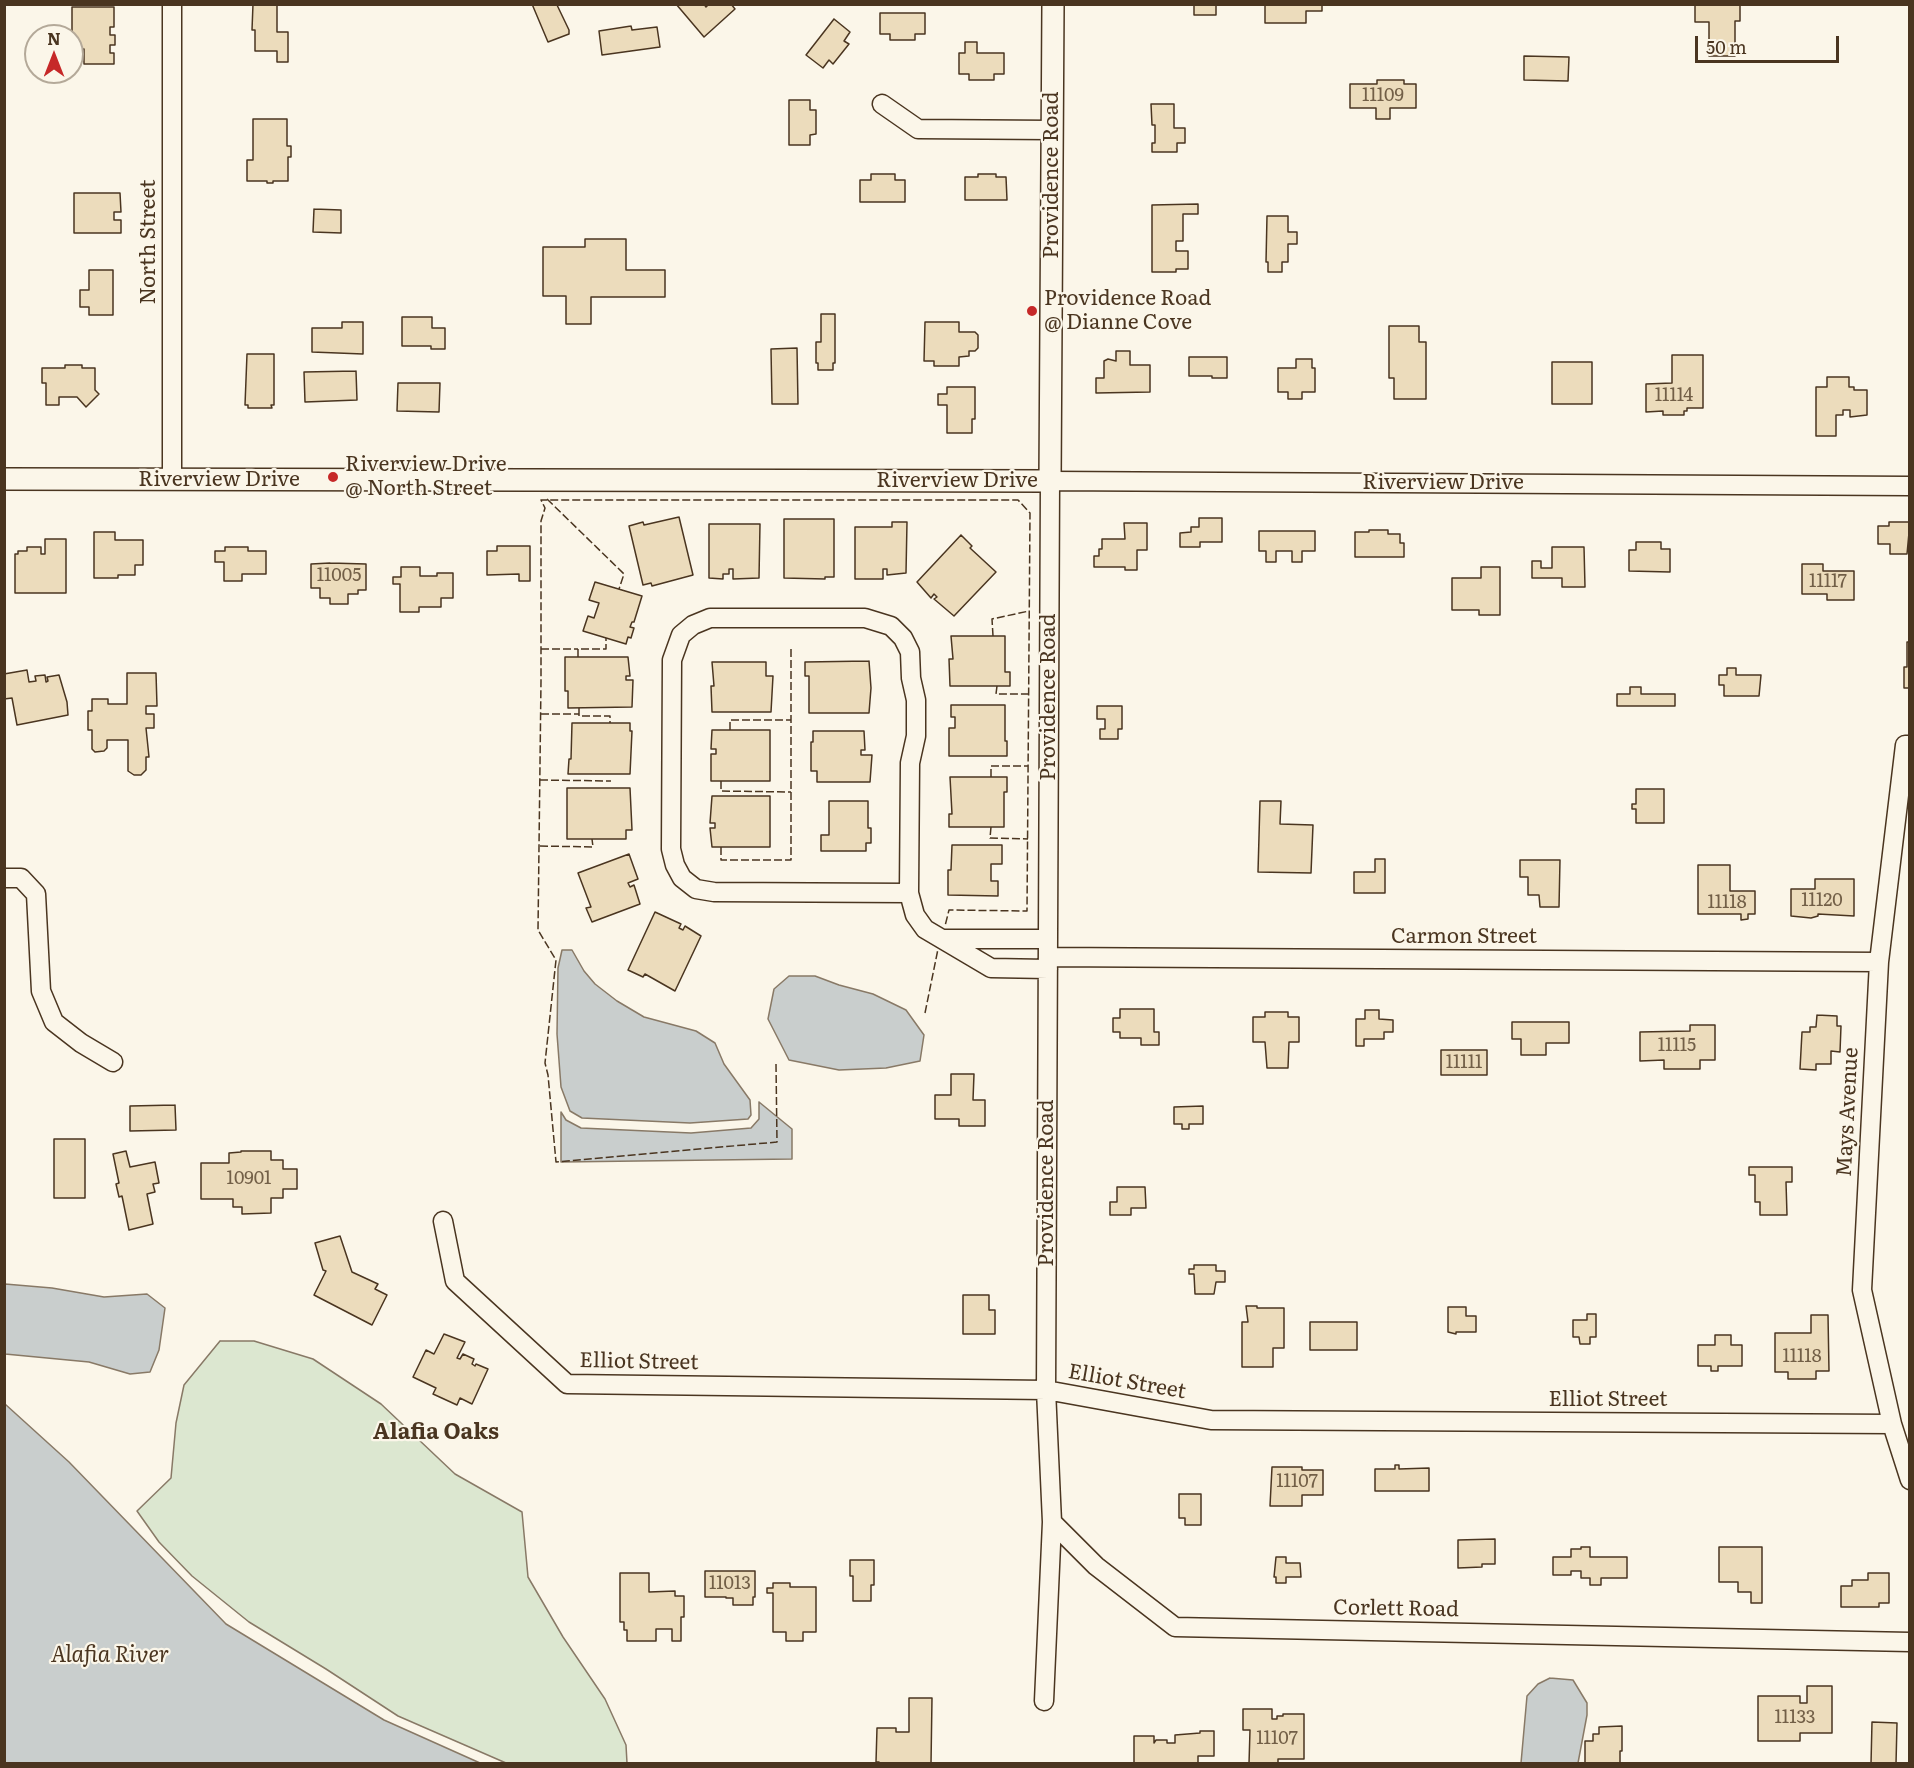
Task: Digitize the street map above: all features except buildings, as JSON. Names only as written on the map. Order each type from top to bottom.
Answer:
[{"type":"street","name":"North Street","points":[[172,4],[172,480]]},
{"type":"street","name":"Providence Road","points":[[1046,1390],[1053,4]]},
{"type":"street","points":[[882,104],[918,129],[1052,130]]},
{"type":"street","name":"Riverview Drive","points":[[4,479],[1050,481],[1910,486]]},
{"type":"street","points":[[909,893],[714,892],[696,888],[682,878],[675,865],[671,849],[672,660],[681,635],[693,625],[710,618],[865,618],[891,626],[903,638],[910,652],[910,678],[916,700],[916,736],[910,763],[909,893],[915,915],[925,929],[991,968],[1048,955]]},
{"type":"street","name":"Mays Avenue","points":[[1910,745],[1905,745],[1879,962],[1862,1290],[1892,1424],[1910,1480]]},
{"type":"street","points":[[4,878],[21,878],[36,894],[41,991],[54,1022],[81,1043],[113,1062]]},
{"type":"street","points":[[943,939],[1048,955]]},
{"type":"street","name":"Carmon Street","points":[[1048,955],[1879,962]]},
{"type":"street","name":"Elliot Street","points":[[443,1221],[455,1281],[567,1384],[1046,1390],[1211,1420],[1892,1424]]},
{"type":"street","points":[[1044,1701],[1052,1522],[1046,1390]]},
{"type":"street","name":"Corlett Road","points":[[1052,1522],[1096,1566],[1175,1627],[1910,1642]]},
{"type":"green space","points":[[220,1341],[254,1341],[313,1359],[381,1404],[455,1474],[522,1512],[528,1577],[563,1637],[605,1699],[626,1745],[627,1763],[506,1763],[398,1716],[249,1622],[192,1576],[159,1542],[137,1511],[171,1478],[176,1423],[184,1385]]},
{"type":"water","points":[[562,950],[572,950],[584,971],[595,984],[617,1001],[644,1017],[696,1031],[715,1043],[724,1064],[750,1100],[751,1115],[748,1119],[690,1123],[582,1118],[570,1111],[561,1087],[557,1034],[558,968]]},
{"type":"water","points":[[789,976],[815,976],[873,994],[906,1010],[924,1035],[920,1061],[886,1068],[839,1070],[789,1060],[768,1019],[774,989]]},
{"type":"water","points":[[759,1102],[792,1129],[792,1159],[561,1162],[561,1112],[566,1120],[581,1128],[691,1133],[751,1128],[759,1119]]},
{"type":"water","points":[[5,1284],[52,1288],[104,1297],[147,1294],[165,1308],[159,1350],[150,1372],[130,1374],[89,1362],[5,1354]]},
{"type":"water","name":"Alafia River","points":[[5,1404],[69,1462],[226,1624],[384,1720],[480,1763],[5,1763]]},
{"type":"water","points":[[1550,1678],[1573,1680],[1587,1703],[1578,1763],[1521,1763],[1527,1696],[1538,1684]]},
{"type":"fence","points":[[547,499],[624,574],[619,589]]},
{"type":"fence","points":[[776,1064],[777,1142],[556,1162],[545,1063],[556,960],[538,930],[541,521],[545,508],[541,500],[1018,500],[1030,513],[1027,911],[949,910],[945,926]]},
{"type":"fence","points":[[993,636],[992,619],[1029,611]]},
{"type":"fence","points":[[578,657],[578,649],[606,649],[606,638]]},
{"type":"fence","points":[[541,649],[578,649]]},
{"type":"fence","points":[[721,847],[721,860],[791,860],[791,649]]},
{"type":"fence","points":[[997,686],[996,694],[1029,694]]},
{"type":"fence","points":[[579,708],[579,716],[610,716],[610,723]]},
{"type":"fence","points":[[541,714],[579,714]]},
{"type":"fence","points":[[730,730],[730,720],[791,720]]},
{"type":"fence","points":[[991,777],[991,766],[1028,766]]},
{"type":"fence","points":[[540,780],[611,781]]},
{"type":"fence","points":[[721,781],[721,791],[791,792]]},
{"type":"fence","points":[[991,827],[990,838],[1028,839]]},
{"type":"fence","points":[[540,846],[593,847],[592,839]]},
{"type":"fence","points":[[925,1013],[938,949]]},
{"type":"place","name":"Providence Road @ Dianne Cove","points":[[1032,311]]},
{"type":"place","name":"Riverview Drive @ North Street","points":[[333,477]]},
{"type":"district","name":"Alafia Oaks","points":[[436,1433]]}]
